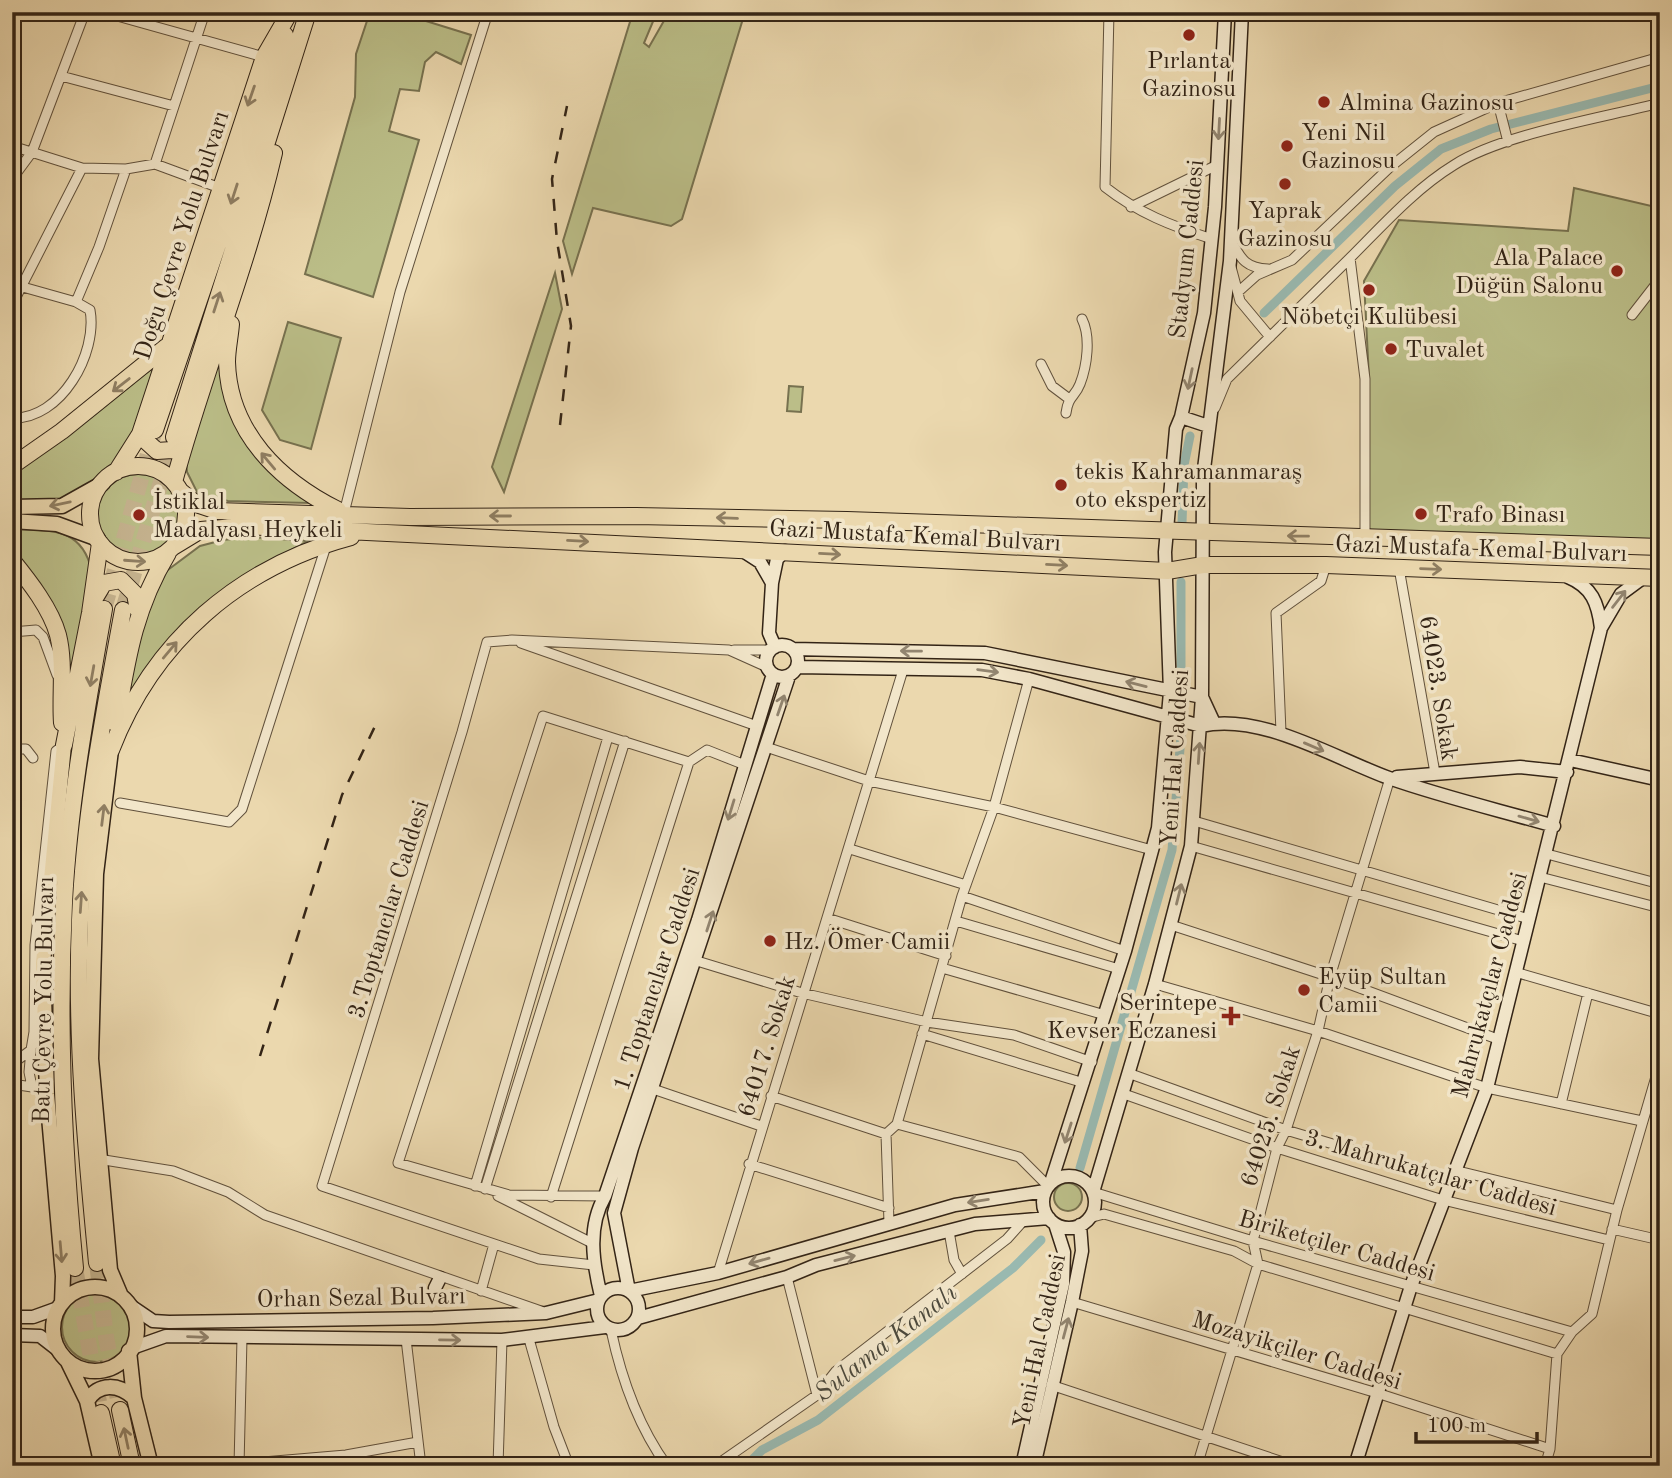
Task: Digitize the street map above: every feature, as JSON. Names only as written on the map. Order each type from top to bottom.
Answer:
[{"type":"highway","name":"Doğu Çevre Yolu Bulvarı","points":[[148,429],[172,339],[264,57],[291,12]]},
{"type":"highway","name":"Doğu Çevre Yolu Bulvarı","points":[[116,472],[148,429],[234,197],[291,12]]},
{"type":"highway","points":[[176,486],[179,439],[289,69],[309,12]]},
{"type":"highway","points":[[148,429],[146,441],[157,451],[172,450],[179,439],[234,296],[266,187],[283,112],[289,69]]},
{"type":"highway","points":[[234,296],[227,363],[234,398],[244,424],[271,465],[310,496],[344,513]]},
{"type":"highway","points":[[12,466],[160,355],[172,339]]},
{"type":"highway","points":[[145,467],[162,473],[176,486],[184,502],[186,521],[171,549],[150,561],[131,562],[114,555],[99,541],[91,523],[91,506],[103,483],[116,472],[145,467]]},
{"type":"highway","name":"Gazi Mustafa Kemal Bulvarı","points":[[176,486],[196,505],[217,511],[410,517],[847,520],[1204,534],[1660,547]]},
{"type":"highway","name":"Gazi Mustafa Kemal Bulvarı","points":[[171,549],[201,530],[214,526],[368,534],[485,536],[1167,571],[1203,565],[1326,565],[1652,577]]},
{"type":"highway","points":[[111,750],[144,680],[178,640],[243,582],[284,560],[326,544],[368,534]]},
{"type":"highway","name":"Batı Çevre Yolu Bulvarı","points":[[75,1268],[62,1098],[64,901],[98,607],[99,541]]},
{"type":"highway","name":"Batı Çevre Yolu Bulvarı","points":[[97,1263],[80,1066],[80,917],[95,763],[131,613],[171,549]]},
{"type":"highway","points":[[12,560],[34,590],[57,634],[64,745]]},
{"type":"highway","points":[[98,607],[104,583],[121,580],[135,594],[131,613]]},
{"type":"highway","name":"Batı Çevre Yolu Bulvarı","points":[[64,745],[98,607]]},
{"type":"highway","name":"Batı Çevre Yolu Bulvarı","points":[[111,750],[131,613]]},
{"type":"highway","points":[[120,1410],[132,1466]]},
{"type":"highway","points":[[101,1413],[113,1466]]},
{"type":"main road","points":[[12,507],[62,506],[103,483]]},
{"type":"main road","points":[[12,522],[57,524],[99,541]]},
{"type":"main road","points":[[64,745],[43,963],[47,1094],[63,1276],[60,1305],[53,1329],[87,1401],[102,1466]]},
{"type":"main road","points":[[111,750],[96,874],[91,1059],[110,1270],[136,1325],[131,1350],[134,1398],[151,1466]]},
{"type":"main road","points":[[60,1305],[76,1291],[88,1287],[100,1287],[124,1300]]},
{"type":"main road","points":[[63,1355],[78,1367],[103,1370],[114,1366],[131,1350]]},
{"type":"main road","points":[[87,1401],[91,1395],[109,1386],[119,1387],[134,1398]]},
{"type":"street","points":[[12,179],[32,152],[85,12]]},
{"type":"street","points":[[103,12],[127,16],[264,57]]},
{"type":"street","points":[[155,164],[205,12]]},
{"type":"street","points":[[344,513],[400,292],[488,12]]},
{"type":"street","points":[[1108,12],[1105,187],[1131,207],[1170,226],[1212,239]]},
{"type":"street","name":"Stadyum Caddesi","points":[[1167,571],[1167,531],[1176,429],[1204,313],[1212,239],[1225,12]]},
{"type":"street","name":"Stadyum Caddesi","points":[[1203,565],[1203,477],[1230,261],[1242,12]]},
{"type":"street","points":[[1238,292],[1257,275],[1292,260],[1389,168],[1434,132],[1498,103],[1660,57]]},
{"type":"street","points":[[61,76],[174,106]]},
{"type":"street","points":[[1498,103],[1508,142]]},
{"type":"street","points":[[1181,417],[1208,426],[1227,379],[1425,185],[1456,163],[1508,142],[1660,103]]},
{"type":"street","points":[[12,146],[82,168],[125,169],[155,164],[220,188]]},
{"type":"street","points":[[1131,207],[1217,165]]},
{"type":"street","points":[[12,305],[17,285],[82,168]]},
{"type":"street","points":[[76,302],[99,247],[125,169]]},
{"type":"street","points":[[1231,240],[1240,258],[1249,266],[1273,270]]},
{"type":"street","points":[[1350,258],[1365,379],[1365,538]]},
{"type":"street","points":[[1230,261],[1240,301],[1270,337]]},
{"type":"street","points":[[1632,314],[1660,279]]},
{"type":"street","points":[[12,418],[24,419],[44,409],[67,390],[82,361],[92,321],[90,310],[76,302],[17,285]]},
{"type":"street","points":[[1066,413],[1068,398],[1079,387],[1085,363],[1087,334],[1082,319]]},
{"type":"street","points":[[1041,364],[1052,386],[1068,398]]},
{"type":"street","points":[[120,803],[229,822],[242,808],[326,544]]},
{"type":"street","points":[[740,549],[760,562],[772,583]]},
{"type":"street","points":[[770,671],[767,658],[773,648],[769,633],[772,583],[777,559],[785,551]]},
{"type":"street","name":"Yeni Hal Caddesi","points":[[1093,1192],[1124,1094],[1191,846],[1201,726],[1203,565]]},
{"type":"street","points":[[1280,733],[1276,613],[1321,581],[1326,565]]},
{"type":"street","name":"64023. Sokak","points":[[1390,778],[1435,773],[1399,568]]},
{"type":"street","name":"Yeni Hal Caddesi","points":[[1048,1186],[1092,1062],[1125,951],[1158,821],[1170,692],[1167,571]]},
{"type":"street","name":"Mahrukatçılar Caddesi","points":[[1561,574],[1590,590],[1598,606],[1601,628]]},
{"type":"street","name":"Mahrukatçılar Caddesi","points":[[1356,1466],[1411,1286],[1487,1088],[1522,941],[1569,766],[1601,628],[1621,594],[1652,577]]},
{"type":"street","points":[[12,632],[36,630],[43,637],[61,691]]},
{"type":"street","points":[[512,640],[729,650],[784,645],[793,649],[985,653],[1170,692],[1202,696],[1214,723]]},
{"type":"street","points":[[512,640],[757,726]]},
{"type":"street","name":"3.Toptancılar Caddesi","points":[[494,1244],[322,1186],[462,732],[487,642],[512,640]]},
{"type":"street","points":[[793,649],[799,659],[793,671]]},
{"type":"street","points":[[729,650],[770,671],[982,670],[1029,679],[1201,726],[1214,723],[1280,733],[1390,778],[1554,826]]},
{"type":"street","name":"64017. Sokak","points":[[718,1273],[749,1164],[850,849],[903,670]]},
{"type":"street","name":"1. Toptancılar Caddesi","points":[[600,1298],[594,1265],[597,1210],[605,1196],[694,933],[757,726],[770,671]]},
{"type":"street","name":"1. Toptancılar Caddesi","points":[[629,1291],[614,1213],[793,671]]},
{"type":"street","points":[[886,1134],[897,1124],[962,896],[994,807],[1029,679]]},
{"type":"street","points":[[605,1196],[509,1195],[397,1163],[543,716],[689,762]]},
{"type":"street","points":[[480,1188],[608,737]]},
{"type":"street","points":[[480,1188],[625,741]]},
{"type":"street","points":[[33,1087],[29,1072],[34,1032],[35,945],[56,751],[64,745]]},
{"type":"street","points":[[766,747],[869,780],[994,807],[1152,850]]},
{"type":"street","points":[[12,748],[26,749],[33,758]]},
{"type":"street","points":[[551,1197],[689,762],[707,751],[745,765]]},
{"type":"street","points":[[1435,773],[1569,766],[1660,780]]},
{"type":"street","name":"64025. Sokak","points":[[1197,1466],[1258,1264],[1253,1241],[1277,1148],[1286,1130],[1318,1031],[1330,977],[1390,778]]},
{"type":"street","points":[[1194,821],[1529,919]]},
{"type":"street","points":[[1191,846],[1522,941]]},
{"type":"street","points":[[850,849],[966,885]]},
{"type":"street","points":[[1547,854],[1660,884]]},
{"type":"street","points":[[1540,877],[1660,908]]},
{"type":"street","points":[[962,896],[1125,951]]},
{"type":"street","points":[[827,918],[946,956]]},
{"type":"street","points":[[956,921],[1119,969]]},
{"type":"street","points":[[1171,925],[1330,977],[1500,1040]]},
{"type":"street","points":[[697,961],[802,993],[927,1021],[1014,1035],[1092,1062]]},
{"type":"street","points":[[942,968],[1105,1015]]},
{"type":"street","points":[[1515,972],[1660,1014]]},
{"type":"street","points":[[1155,984],[1318,1031],[1487,1088],[1642,1121]]},
{"type":"street","points":[[1561,1104],[1588,993]]},
{"type":"street","points":[[922,1034],[1084,1083]]},
{"type":"street","points":[[12,1064],[31,1050]]},
{"type":"street","points":[[1545,1466],[1550,1449],[1557,1354],[1572,1332],[1592,1314],[1617,1210],[1660,1063]]},
{"type":"street","name":"3. Mahrukatçılar Caddesi","points":[[1128,1073],[1286,1130],[1452,1175],[1617,1210]]},
{"type":"street","points":[[12,1084],[33,1087],[47,1094]]},
{"type":"street","points":[[653,1089],[761,1126]]},
{"type":"street","name":"3. Mahrukatçılar Caddesi","points":[[1124,1094],[1277,1148],[1443,1200],[1609,1240]]},
{"type":"street","points":[[771,1096],[886,1134]]},
{"type":"street","points":[[897,1124],[1019,1157],[1048,1186],[1043,1204],[1052,1221]]},
{"type":"street","points":[[886,1134],[889,1223]]},
{"type":"street","points":[[98,1159],[173,1171],[228,1192],[265,1215],[438,1283],[481,1291],[546,1313]]},
{"type":"street","points":[[749,1164],[889,1208]]},
{"type":"street","name":"Orhan Sezal Bulvarı","points":[[124,1300],[153,1321],[169,1322],[546,1313],[600,1298],[617,1288],[629,1291],[718,1273],[955,1205],[1048,1186],[1058,1178],[1075,1176],[1082,1179],[1093,1192]]},
{"type":"street","points":[[480,1188],[594,1244]]},
{"type":"street","points":[[1085,1222],[1095,1205],[1093,1192]]},
{"type":"street","name":"Biriketçiler Caddesi","points":[[1093,1192],[1253,1241],[1572,1332]]},
{"type":"street","points":[[597,1210],[614,1213]]},
{"type":"street","name":"Biriketçiler Caddesi","points":[[1085,1222],[1104,1214],[1234,1251],[1258,1264],[1557,1354]]},
{"type":"street","points":[[715,1466],[817,1395],[836,1371],[1007,1239],[1024,1220]]},
{"type":"street","name":"Yeni Hal Caddesi","points":[[1022,1466],[1063,1284],[1064,1252],[1052,1221]]},
{"type":"street","name":"Orhan Sezal Bulvarı","points":[[131,1350],[166,1336],[502,1340],[630,1327],[638,1318],[787,1277],[816,1265],[975,1224],[1052,1221],[1072,1228],[1085,1222]]},
{"type":"street","name":"Yeni Hal Caddesi","points":[[1034,1466],[1072,1302],[1085,1222]]},
{"type":"street","points":[[1612,1229],[1660,1240]]},
{"type":"street","points":[[949,1231],[954,1260],[961,1274]]},
{"type":"street","points":[[481,1291],[494,1244],[539,1259],[594,1265]]},
{"type":"street","points":[[787,1277],[817,1395]]},
{"type":"street","points":[[629,1291],[638,1300],[638,1318]]},
{"type":"street","points":[[600,1298],[598,1316],[608,1328],[620,1374],[667,1466]]},
{"type":"street","name":"Mozayikçiler Caddesi","points":[[1072,1302],[1377,1393],[1550,1449]]},
{"type":"street","points":[[12,1317],[33,1317],[60,1305]]},
{"type":"street","points":[[12,1335],[40,1336],[63,1355]]},
{"type":"street","points":[[242,1338],[239,1465],[346,1455],[418,1442]]},
{"type":"street","points":[[406,1339],[421,1466]]},
{"type":"street","points":[[529,1339],[554,1427],[569,1466]]},
{"type":"street","points":[[498,1466],[502,1340]]},
{"type":"street","points":[[1051,1385],[1294,1466]]},
{"type":"green space","points":[[370,12],[397,12],[471,35],[461,64],[436,52],[425,62],[419,91],[400,89],[389,131],[419,140],[373,297],[305,274],[355,97],[356,54]]},
{"type":"green space","points":[[633,12],[657,12],[644,43],[649,47],[669,12],[750,12],[742,22],[682,219],[671,226],[593,208],[572,274],[563,241]]},
{"type":"green space","points":[[1574,188],[1660,208],[1660,545],[1365,538],[1369,378],[1364,281],[1399,220],[1568,231]]},
{"type":"green space","points":[[555,273],[562,309],[504,492],[492,467]]},
{"type":"green space","points":[[288,322],[341,338],[311,449],[280,440],[262,410]]},
{"type":"green space","points":[[219,359],[230,402],[310,503],[228,501],[198,494],[187,472],[186,458]]},
{"type":"green space","points":[[154,367],[134,433],[114,466],[88,486],[59,501],[12,501],[12,471]]},
{"type":"green space","points":[[789,386],[803,387],[801,412],[787,411]]},
{"type":"green space","points":[[139,474],[155,477],[169,486],[178,500],[181,516],[178,532],[169,546],[155,555],[139,558],[123,555],[109,546],[100,532],[97,516],[100,500],[109,486],[123,477]]},
{"type":"green space","points":[[12,529],[52,531],[72,538],[87,556],[92,571],[66,706],[66,669],[22,562],[12,552]]},
{"type":"green space","points":[[251,537],[308,541],[256,569],[128,702],[128,683],[157,578],[200,546]]},
{"type":"green space","points":[[1068,1183],[1078,1187],[1082,1197],[1078,1207],[1068,1211],[1058,1207],[1054,1197],[1058,1187]]},
{"type":"green space","points":[[104,1292],[117,1298],[126,1307],[130,1313],[130,1341],[122,1352],[111,1360],[90,1362],[72,1352],[64,1341],[62,1320],[72,1302],[83,1294]]},
{"type":"waterway","points":[[1264,313],[1395,186],[1441,149],[1491,129],[1660,86]]},
{"type":"waterway","points":[[1182,523],[1184,465],[1190,436]]},
{"type":"waterway","points":[[1181,582],[1181,688]]},
{"type":"waterway","points":[[1080,1168],[1172,850],[1181,736]]},
{"type":"waterway","name":"Sulama Kanalı","points":[[746,1466],[762,1450],[818,1420],[1013,1268],[1041,1240]]},
{"type":"tunnel","points":[[104,609],[154,433]]},
{"type":"tunnel","points":[[123,610],[174,438]]},
{"type":"tunnel","points":[[97,1263],[106,1337],[120,1410]]},
{"type":"tunnel","points":[[75,1268],[101,1413]]},
{"type":"railway","points":[[560,425],[571,326],[557,241],[552,179],[567,106]]},
{"type":"railway","points":[[260,1056],[342,795],[378,720]]},
{"type":"place","name":"Pırlanta Gazinosu","points":[[1189,35]]},
{"type":"place","name":"Almina Gazinosu","points":[[1324,102]]},
{"type":"place","name":"Yeni Nil Gazinosu","points":[[1287,146]]},
{"type":"place","name":"Yaprak Gazinosu","points":[[1285,184]]},
{"type":"place","name":"Ala Palace Düğün Salonu","points":[[1617,271]]},
{"type":"place","name":"Nöbetçi Kulübesi","points":[[1369,290]]},
{"type":"place","name":"Tuvalet","points":[[1391,349]]},
{"type":"place","name":"tekis Kahramanmaraş oto ekspertiz","points":[[1061,485]]},
{"type":"place","name":"Trafo Binası","points":[[1421,514]]},
{"type":"place","name":"İstiklal Madalyası Heykeli","points":[[139,515]]},
{"type":"place","name":"Hz. Ömer Camii","points":[[770,941]]},
{"type":"place","name":"Eyüp Sultan Camii","points":[[1304,990]]},
{"type":"place","name":"Serintepe Kevser Eczanesi","points":[[1231,1016]]}]
